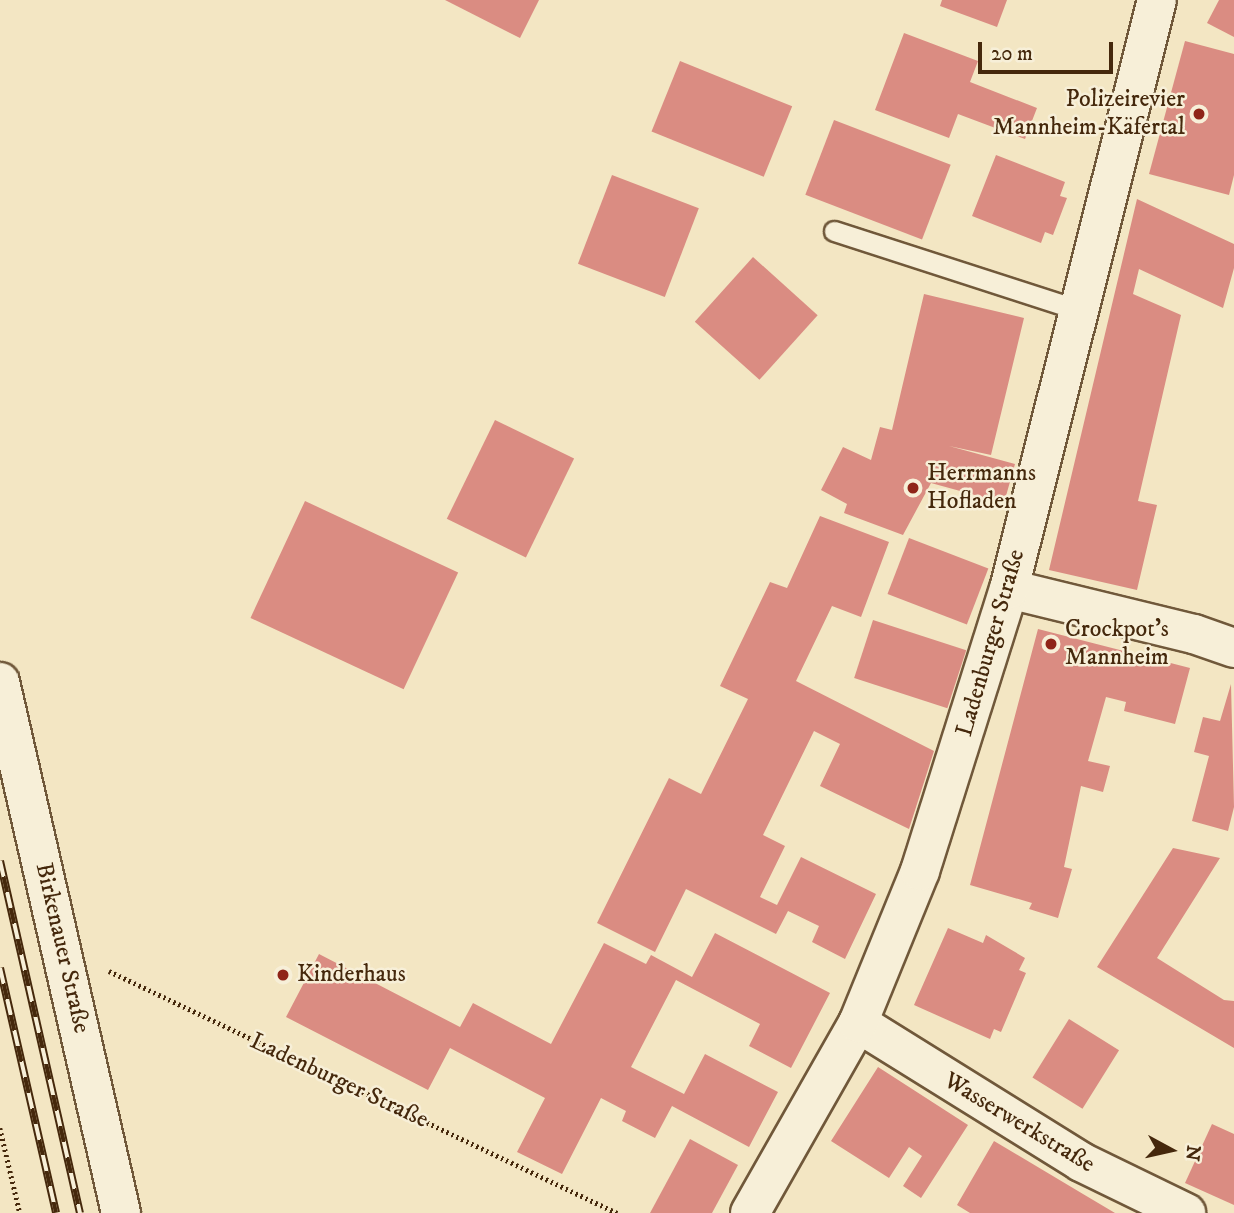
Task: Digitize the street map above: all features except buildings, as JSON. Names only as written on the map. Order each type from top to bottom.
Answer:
[{"type":"street","name":"Ladenburger Straße","points":[[750,1213],[858,1023],[920,871],[1009,589],[1157,0]]},
{"type":"street","points":[[1009,589],[1194,634],[1234,648]]},
{"type":"street","name":"Birkenauer Straße","points":[[0,682],[121,1213]]},
{"type":"street","name":"Wasserwerkstraße","points":[[858,1023],[1081,1162],[1186,1213]]},
{"type":"lane","points":[[834,231],[1079,310]]},
{"type":"path","name":"Ladenburger Straße","points":[[62,947],[617,1213]]},
{"type":"path","points":[[0,1128],[20,1213]]},
{"type":"railway","points":[[0,861],[80,1213]]},
{"type":"railway","points":[[0,968],[56,1213]]},
{"type":"place","name":"Polizeirevier Mannheim-Käfertal","points":[[1199,114]]},
{"type":"place","name":"Herrmanns Hofladen","points":[[913,488]]},
{"type":"place","name":"Crockpot's Mannheim","points":[[1051,644]]},
{"type":"place","name":"Kinderhaus","points":[[283,975]]}]
